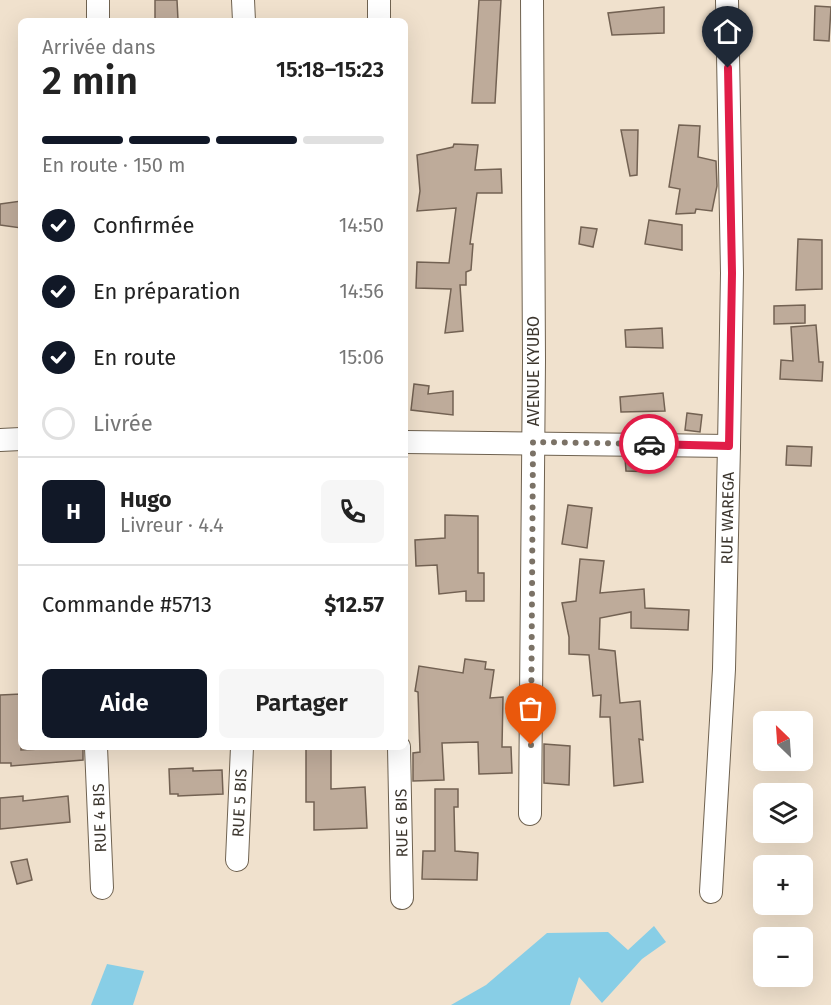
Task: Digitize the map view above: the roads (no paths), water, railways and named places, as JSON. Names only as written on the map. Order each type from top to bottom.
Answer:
[{"type":"street","points":[[98,0],[98,18]]},
{"type":"street","points":[[243,0],[244,18]]},
{"type":"street","points":[[379,0],[380,18]]},
{"type":"street","name":"AVENUE KYUBO","points":[[530,814],[533,442],[532,0]]},
{"type":"street","name":"RUE WAREGA","points":[[711,892],[724,669],[729,446],[732,273],[727,0]]},
{"type":"street","points":[[0,440],[18,439]]},
{"type":"street","points":[[408,442],[729,446]]},
{"type":"street","name":"RUE 4 BIS","points":[[96,750],[102,888]]},
{"type":"street","name":"RUE 5 BIS","points":[[237,860],[242,750]]},
{"type":"street","name":"RUE 6 BIS","points":[[399,750],[402,898]]},
{"type":"water","points":[[654,926],[666,942],[642,959],[602,1003],[579,977],[570,1005],[451,1005],[486,985],[547,933],[608,932],[628,950]]},
{"type":"water","points":[[107,964],[144,971],[133,1005],[91,1005]]}]
